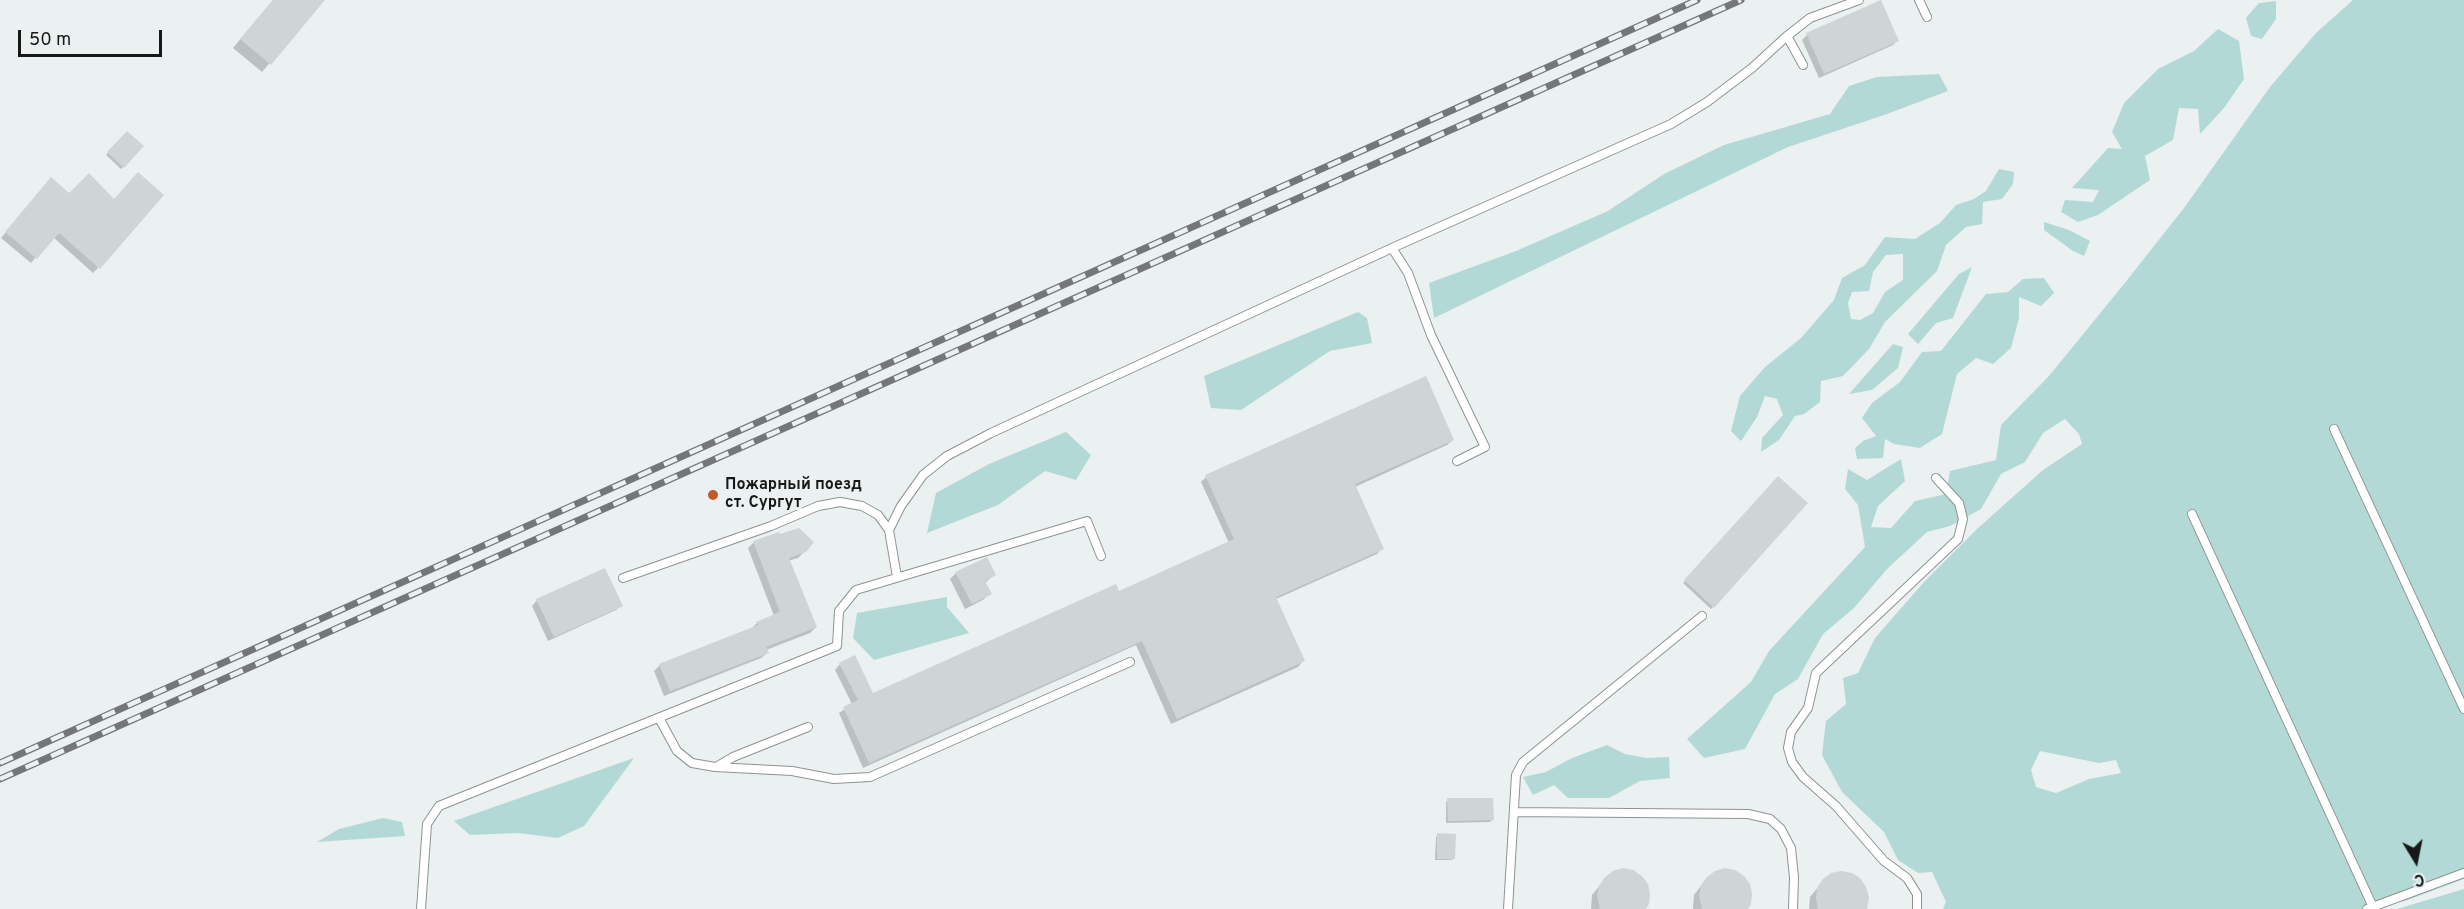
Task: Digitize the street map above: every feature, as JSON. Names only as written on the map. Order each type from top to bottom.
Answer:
[{"type":"lane","points":[[889,530],[901,506],[923,475],[947,456],[1002,428],[1392,248],[1671,124],[1707,102],[1752,68],[1810,18],[1858,0]]},
{"type":"lane","points":[[1919,0],[1927,16]]},
{"type":"lane","points":[[1787,36],[1803,65]]},
{"type":"lane","points":[[1392,248],[1408,273],[1431,335],[1485,447],[1457,461]]},
{"type":"lane","points":[[2334,429],[2464,709]]},
{"type":"lane","points":[[1917,909],[1917,894],[1907,878],[1884,861],[1836,806],[1803,777],[1792,762],[1788,748],[1791,732],[1808,708],[1816,673],[1958,539],[1963,519],[1959,503],[1936,478]]},
{"type":"lane","points":[[623,578],[771,526],[818,506],[840,502],[862,506],[878,514],[889,530],[897,577]]},
{"type":"lane","points":[[2192,514],[2370,908],[2464,873]]},
{"type":"lane","points":[[421,909],[428,824],[439,806],[837,646],[839,610],[856,590],[1087,521],[1101,556]]},
{"type":"lane","points":[[1508,909],[1516,775],[1522,762],[1702,616]]},
{"type":"lane","points":[[659,718],[677,751],[692,763],[715,768],[792,771],[834,779],[870,777],[1130,662]]},
{"type":"lane","points":[[715,768],[733,757],[808,727]]},
{"type":"lane","points":[[1514,812],[1748,814],[1770,819],[1781,829],[1791,848],[1794,909]]},
{"type":"shaded area","points":[[2353,0],[2464,0],[2464,879],[2405,901],[2375,901],[2361,909],[1943,909],[1946,902],[1932,872],[1918,873],[1898,860],[1884,832],[1842,792],[1822,755],[1826,721],[1846,704],[1843,678],[1858,673],[1875,638],[1924,582],[1977,529],[2043,470],[2082,444],[2079,434],[2065,419],[2043,433],[2025,462],[2001,474],[1981,509],[1950,526],[1927,532],[1887,569],[1854,608],[1823,634],[1798,679],[1775,694],[1745,749],[1704,758],[1687,739],[1751,682],[1769,651],[1865,547],[1858,505],[1845,489],[1848,469],[1867,480],[1901,459],[1905,481],[1878,506],[1871,527],[1891,528],[1915,501],[1946,494],[1950,471],[1996,460],[2001,425],[2049,376],[2124,284],[2184,208],[2270,87],[2316,33]],"holes":[[[2040,751],[2099,763],[2116,760],[2121,773],[2089,779],[2056,793],[2036,787],[2031,770]]]},
{"type":"shaded area","points":[[2276,1],[2276,19],[2262,39],[2251,36],[2246,18],[2259,3]]},
{"type":"shaded area","points":[[2218,29],[2239,41],[2244,79],[2224,108],[2200,134],[2198,109],[2179,108],[2173,140],[2145,156],[2150,180],[2098,215],[2078,222],[2061,212],[2065,200],[2093,202],[2099,190],[2072,188],[2108,148],[2122,149],[2112,132],[2124,103],[2158,69],[2194,51]]},
{"type":"shaded area","points":[[1939,74],[1948,91],[1788,147],[1434,318],[1429,283],[1516,251],[1608,211],[1664,174],[1724,145],[1830,114],[1849,86],[1877,77]]},
{"type":"shaded area","points":[[1999,169],[2014,172],[2013,184],[2002,199],[1983,202],[1982,224],[1966,227],[1946,245],[1937,271],[1885,322],[1869,349],[1843,376],[1821,381],[1820,402],[1804,414],[1795,416],[1779,440],[1761,452],[1762,438],[1783,415],[1777,399],[1765,396],[1757,417],[1741,441],[1731,431],[1740,396],[1765,367],[1801,338],[1834,300],[1842,278],[1865,265],[1885,237],[1915,239],[1940,223],[1956,205],[1974,199],[1986,191]],"holes":[[[1903,254],[1903,280],[1885,292],[1873,313],[1860,320],[1851,319],[1848,303],[1852,292],[1869,291],[1873,272],[1886,255]]]},
{"type":"shaded area","points":[[2044,222],[2069,230],[2090,241],[2084,256],[2073,251],[2044,230]]},
{"type":"shaded area","points":[[1972,267],[1953,318],[1936,323],[1918,344],[1908,334],[1959,274]]},
{"type":"shaded area","points":[[2044,278],[2054,293],[2041,306],[2019,297],[2019,318],[2011,348],[1993,364],[1976,358],[1957,374],[1942,434],[1920,448],[1894,444],[1885,439],[1883,458],[1857,459],[1855,448],[1863,441],[1876,436],[1862,418],[1872,403],[1900,382],[1922,352],[1941,351],[1986,294],[2008,292],[2023,279]]},
{"type":"shaded area","points":[[1358,312],[1367,318],[1372,343],[1330,351],[1241,410],[1211,408],[1204,376]]},
{"type":"shaded area","points":[[1893,344],[1903,347],[1898,368],[1872,390],[1849,394]]},
{"type":"shaded area","points":[[1066,432],[1091,455],[1076,480],[1045,471],[998,505],[927,533],[936,493],[989,464]]},
{"type":"shaded area","points":[[947,597],[947,607],[969,633],[874,660],[853,638],[857,613]]},
{"type":"shaded area","points":[[1607,745],[1625,754],[1646,758],[1669,757],[1670,778],[1640,781],[1609,798],[1568,798],[1554,785],[1533,795],[1523,777],[1546,772],[1572,758]]},
{"type":"shaded area","points":[[634,758],[584,826],[558,838],[518,833],[470,835],[454,821]]},
{"type":"shaded area","points":[[383,818],[402,822],[405,836],[317,842],[339,829]]},
{"type":"shaded area","points":[[2464,889],[2464,909],[2397,909]]},
{"type":"building","points":[[273,0],[325,0],[271,65],[240,39]]},
{"type":"building","points":[[1881,0],[1899,41],[1824,74],[1806,33]]},
{"type":"building","points":[[127,131],[144,146],[124,168],[107,152]]},
{"type":"building","points":[[138,172],[164,195],[100,269],[59,233],[37,259],[5,232],[51,177],[69,193],[89,173],[114,199]]},
{"type":"building","points":[[1426,376],[1454,440],[1355,484],[1384,549],[1276,597],[1305,661],[1177,719],[1142,641],[869,763],[843,707],[858,700],[839,663],[855,655],[873,693],[1116,584],[1119,591],[1234,539],[1205,475]]},
{"type":"building","points":[[1778,476],[1808,503],[1714,608],[1684,580]]},
{"type":"building","points":[[799,528],[814,542],[806,552],[789,558],[817,627],[766,647],[769,653],[670,691],[659,664],[758,625],[756,622],[780,612],[753,541]]},
{"type":"building","points":[[987,557],[996,575],[985,581],[992,594],[972,604],[955,572]]},
{"type":"building","points":[[605,568],[623,606],[554,637],[536,599]]},
{"type":"building","points":[[1447,798],[1493,798],[1494,820],[1448,821]]},
{"type":"building","points":[[1437,833],[1456,834],[1455,859],[1437,859]]},
{"type":"building","points":[[1623,868],[1633,870],[1648,884],[1649,904],[1646,909],[1600,909],[1597,896],[1599,886],[1613,871]]},
{"type":"building","points":[[1725,868],[1735,870],[1750,884],[1751,904],[1748,909],[1702,909],[1699,896],[1701,885],[1715,871]]},
{"type":"building","points":[[1841,871],[1852,873],[1860,878],[1869,897],[1867,909],[1818,909],[1817,888],[1831,873]]},
{"type":"railway","points":[[0,763],[1697,0]]},
{"type":"railway","points":[[0,779],[1741,0]]},
{"type":"place","name":"Пожарный поезд ст. Сургут","points":[[713,495]]}]
